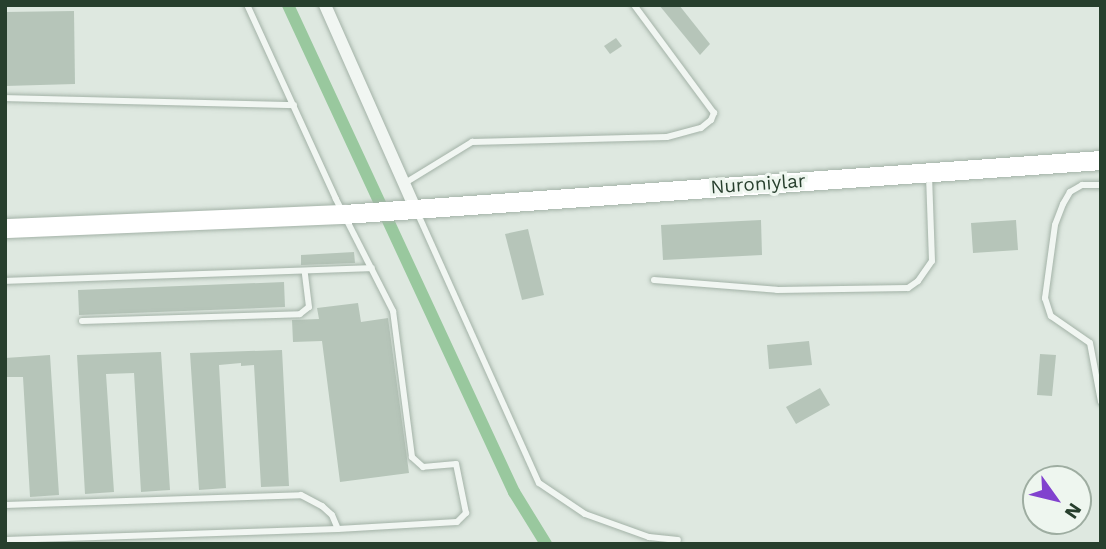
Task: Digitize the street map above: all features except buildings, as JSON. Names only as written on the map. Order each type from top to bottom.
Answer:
[{"type":"main road","name":"Nuroniylar","points":[[5,228],[344,214],[1101,160]]},
{"type":"street","points":[[325,5],[415,208]]},
{"type":"lane","points":[[5,540],[338,529],[457,522],[466,513],[456,464],[423,467],[412,457],[393,311],[344,214],[247,5]]},
{"type":"lane","points":[[404,184],[461,146],[472,142],[667,137],[701,128],[711,120],[714,113],[634,5]]},
{"type":"lane","points":[[5,98],[293,105]]},
{"type":"lane","points":[[654,280],[777,290],[908,288],[929,269],[932,261],[929,172]]},
{"type":"lane","points":[[1101,185],[1082,185],[1070,192],[1063,204],[1055,225],[1045,298],[1051,316],[1090,343],[1101,402]]},
{"type":"lane","points":[[415,208],[539,483],[585,514],[649,537],[678,540]]},
{"type":"lane","points":[[5,281],[372,268]]},
{"type":"lane","points":[[82,320],[300,314],[309,307],[305,272]]},
{"type":"lane","points":[[5,505],[301,495],[332,515],[338,529]]},
{"type":"waterway","points":[[288,5],[514,492],[546,544]]}]
